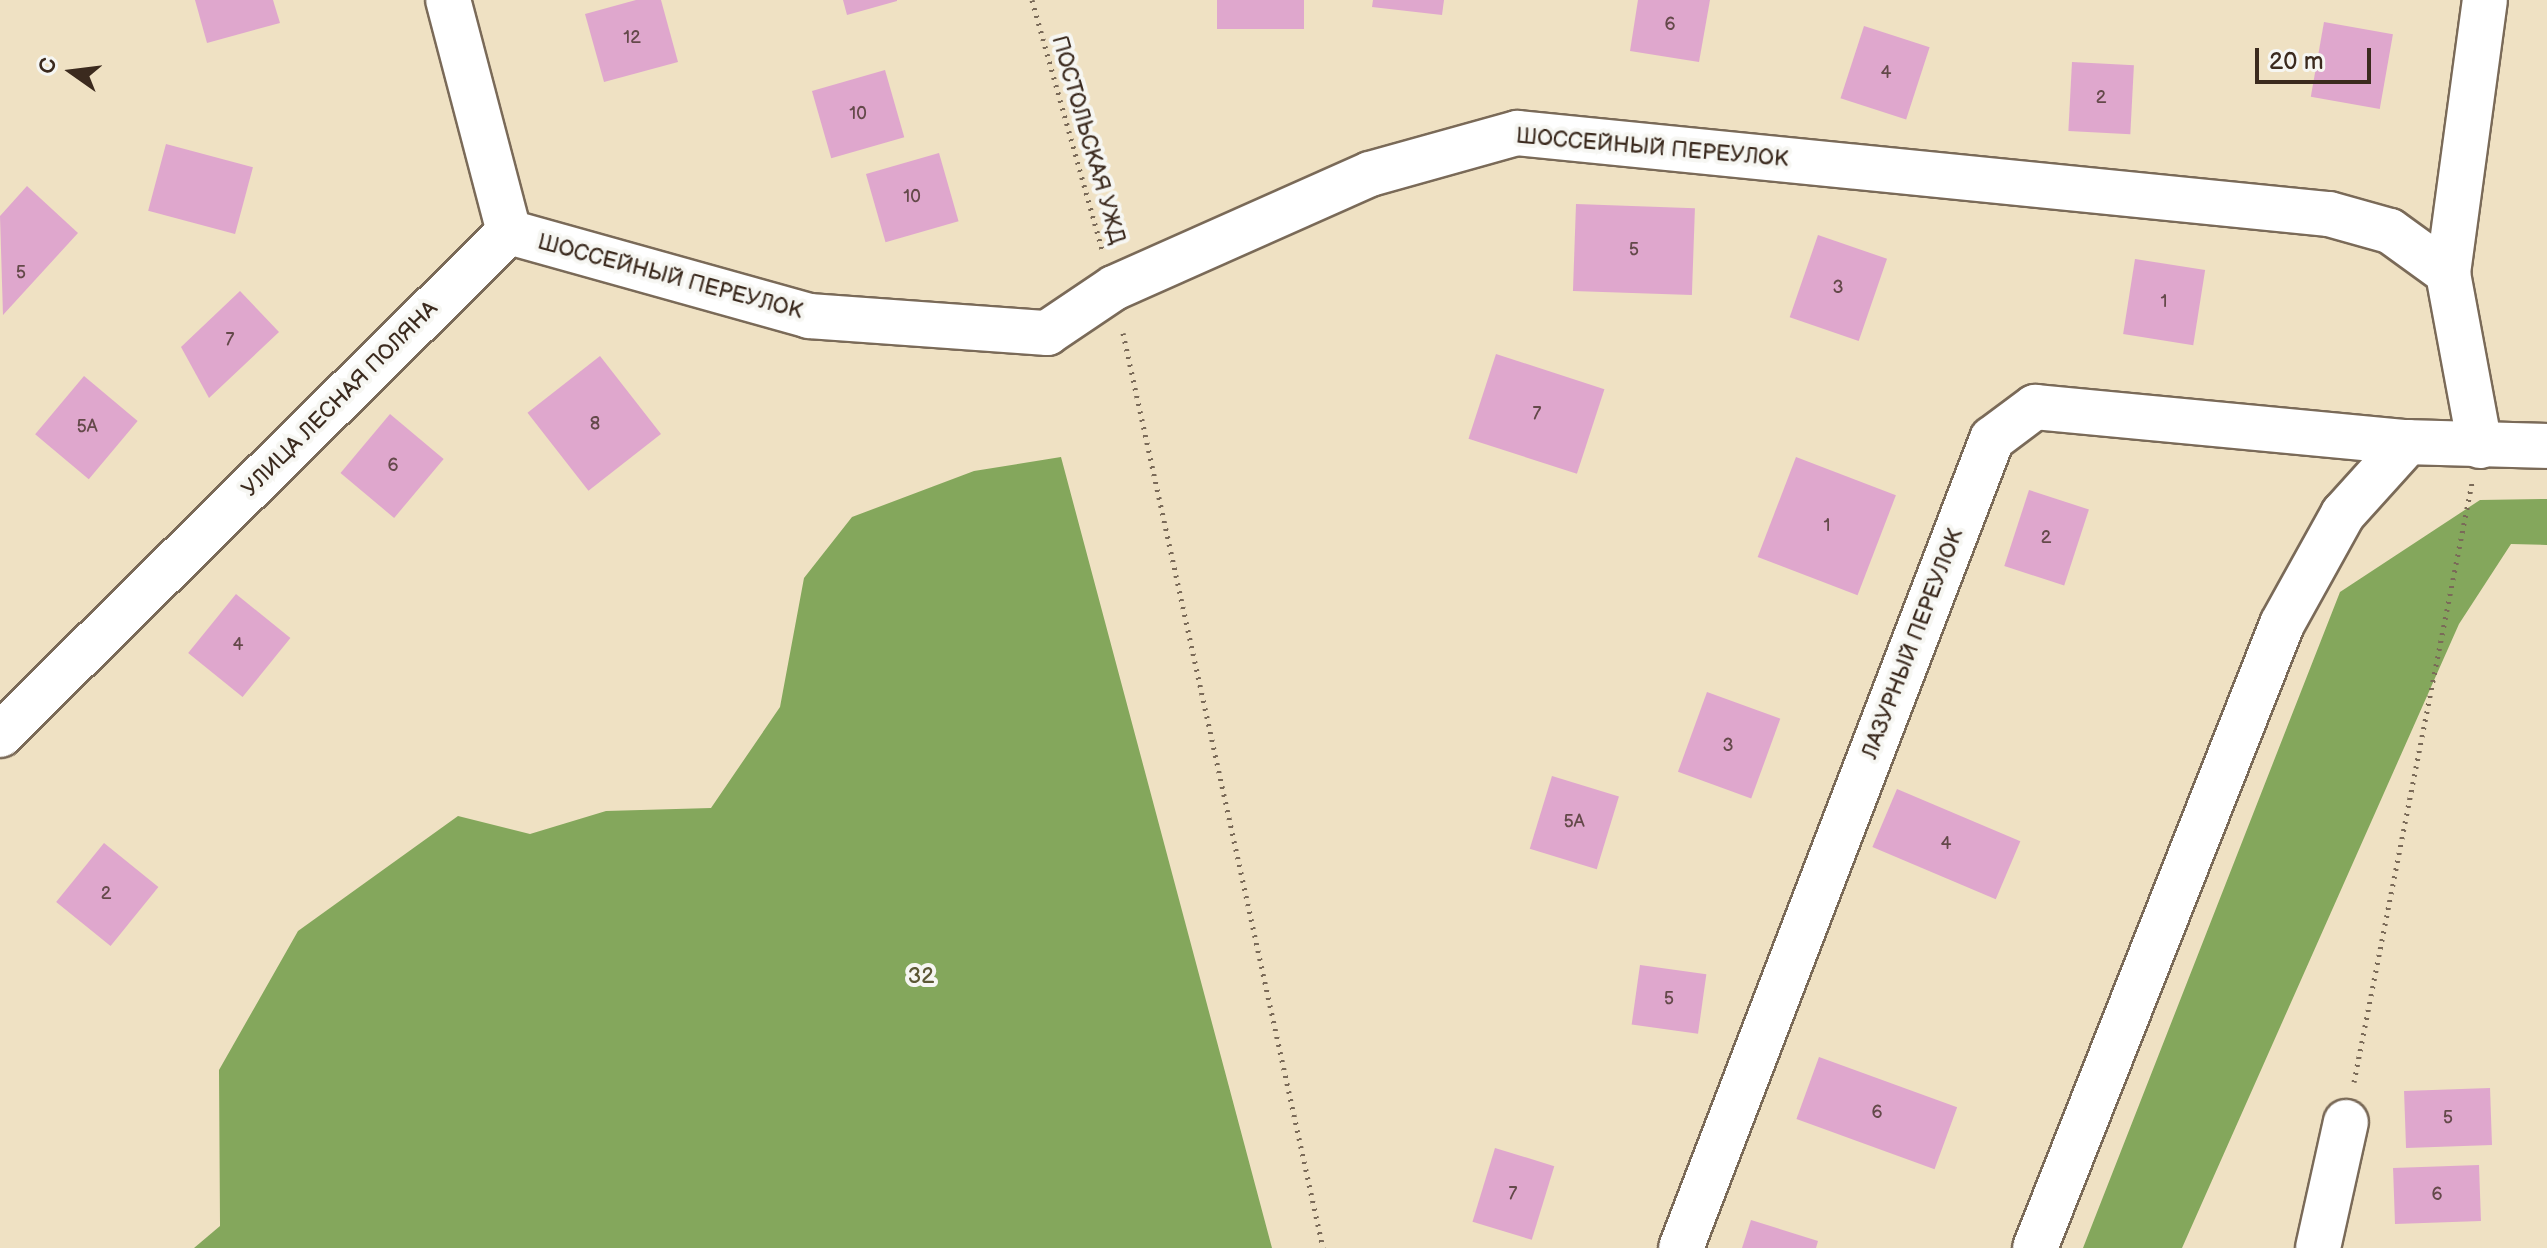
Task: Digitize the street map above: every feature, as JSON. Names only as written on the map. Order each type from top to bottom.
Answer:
[{"type":"street","points":[[448,0],[509,232]]},
{"type":"street","points":[[2480,446],[2448,273],[2485,0]]},
{"type":"street","name":"ШОССЕЙНЫЙ ПЕРЕУЛОК","points":[[509,232],[809,316],[1047,333],[1114,288],[1370,174],[1517,133],[2329,214],[2390,231],[2448,273]]},
{"type":"street","name":"УЛИЦА ЛЕСНАЯ ПОЛЯНА","points":[[0,735],[509,232]]},
{"type":"street","name":"ЛАЗУРНЫЙ ПЕРЕУЛОК","points":[[1681,1248],[1992,439],[2035,407],[2408,442],[2547,446]]},
{"type":"street","points":[[2035,1248],[2282,624],[2343,514],[2408,442]]},
{"type":"street","points":[[2318,1248],[2346,1122]]},
{"type":"path","name":"ПОСТОЛЬСКАЯ УЖД","points":[[1032,0],[1114,288],[1323,1248]]},
{"type":"path","points":[[2346,1122],[2480,446]]},
{"type":"green space","name":"32","points":[[1061,457],[1272,1248],[194,1248],[220,1226],[219,1070],[298,931],[458,816],[530,834],[606,811],[711,808],[780,707],[804,578],[852,517],[974,471]]},
{"type":"green space","points":[[2547,499],[2547,545],[2511,544],[2459,624],[2182,1248],[2083,1248],[2340,592],[2480,500]]},
{"type":"building","points":[[195,0],[273,0],[280,23],[207,43]]},
{"type":"building","points":[[636,0],[661,0],[678,62],[604,82],[585,14]]},
{"type":"building","points":[[843,0],[897,0],[897,1],[847,15]]},
{"type":"building","points":[[1217,0],[1304,0],[1304,29],[1217,29]]},
{"type":"building","points":[[1373,0],[1444,0],[1442,15],[1372,7]]},
{"type":"building","points":[[1638,0],[1710,0],[1699,62],[1630,51]]},
{"type":"building","points":[[2324,22],[2393,34],[2380,109],[2311,97]]},
{"type":"building","points":[[1864,26],[1930,47],[1906,120],[1841,98]]},
{"type":"building","points":[[2072,62],[2134,65],[2130,134],[2068,131]]},
{"type":"building","points":[[885,70],[904,137],[831,158],[812,91]]},
{"type":"building","points":[[166,144],[253,167],[235,234],[148,211]]},
{"type":"building","points":[[939,153],[959,221],[886,242],[866,174]]},
{"type":"building","points":[[27,186],[78,233],[3,315],[0,216]]},
{"type":"building","points":[[1576,204],[1695,208],[1692,295],[1573,291]]},
{"type":"building","points":[[1818,235],[1887,259],[1859,341],[1790,317]]},
{"type":"building","points":[[2135,259],[2205,270],[2193,345],[2123,334]]},
{"type":"building","points":[[240,291],[279,332],[209,398],[181,347]]},
{"type":"building","points":[[1496,354],[1604,389],[1577,474],[1468,439]]},
{"type":"building","points":[[600,356],[661,434],[588,491],[528,413]]},
{"type":"building","points":[[84,376],[138,421],[89,479],[35,434]]},
{"type":"building","points":[[390,414],[444,459],[394,518],[341,473]]},
{"type":"building","points":[[1796,457],[1896,495],[1858,595],[1758,557]]},
{"type":"building","points":[[2029,490],[2089,509],[2064,586],[2004,566]]},
{"type":"building","points":[[236,594],[290,638],[243,697],[188,653]]},
{"type":"building","points":[[1707,692],[1780,719],[1751,799],[1678,772]]},
{"type":"building","points":[[1552,776],[1619,796],[1597,869],[1530,849]]},
{"type":"building","points":[[1897,789],[2020,841],[1996,899],[1872,847]]},
{"type":"building","points":[[104,843],[158,887],[111,946],[56,902]]},
{"type":"building","points":[[1640,965],[1706,974],[1698,1034],[1632,1024]]},
{"type":"building","points":[[1819,1057],[1957,1107],[1935,1169],[1796,1119]]},
{"type":"building","points":[[2490,1088],[2492,1145],[2406,1148],[2404,1091]]},
{"type":"building","points":[[1495,1148],[1554,1166],[1532,1240],[1472,1222]]},
{"type":"building","points":[[2479,1165],[2481,1221],[2395,1224],[2393,1168]]},
{"type":"building","points":[[1751,1220],[1818,1241],[1816,1248],[1742,1248]]}]
